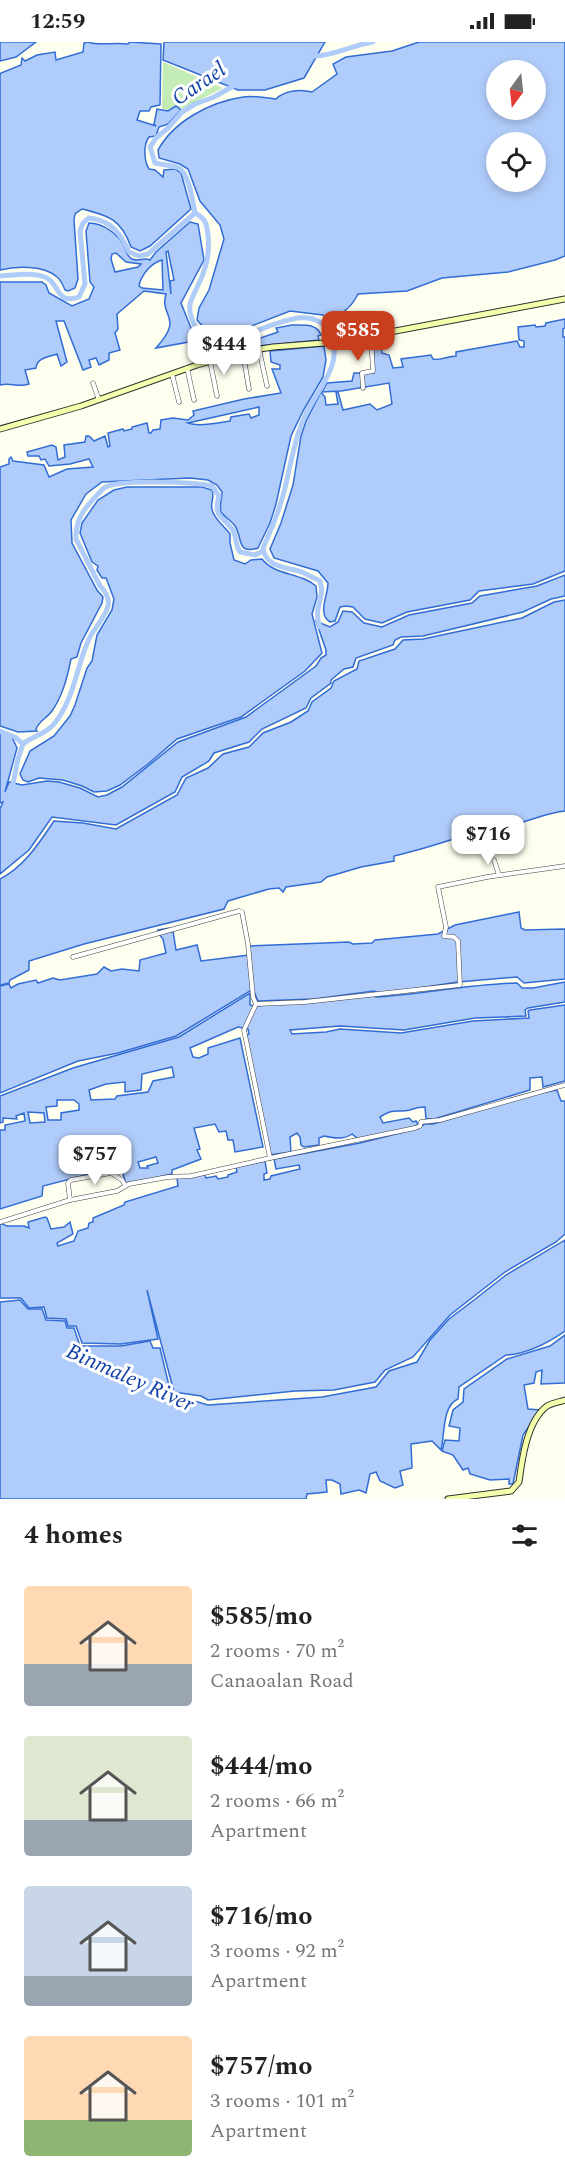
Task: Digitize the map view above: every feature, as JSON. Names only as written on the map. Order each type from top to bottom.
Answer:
[{"type":"street","points":[[0,429],[99,400],[187,368],[243,352],[336,342],[565,300]]},
{"type":"street","points":[[363,388],[362,372],[373,371],[371,336]]},
{"type":"street","points":[[259,349],[267,386]]},
{"type":"street","points":[[243,352],[249,389]]},
{"type":"street","points":[[210,361],[217,396]]},
{"type":"street","points":[[187,368],[194,400]]},
{"type":"street","points":[[172,374],[179,402]]},
{"type":"street","points":[[93,383],[99,400]]},
{"type":"street","points":[[494,860],[499,875]]},
{"type":"street","points":[[255,1005],[305,1002],[460,985],[458,941],[454,937],[444,936],[445,918],[438,888],[499,875],[565,866]]},
{"type":"street","points":[[73,957],[240,911],[248,944],[255,1005],[244,1029],[270,1158]]},
{"type":"street","points":[[0,1222],[70,1200],[117,1191],[126,1186],[168,1177],[191,1176],[415,1128],[421,1122],[440,1120],[565,1085]]},
{"type":"street","points":[[70,1200],[68,1182],[71,1180],[111,1173],[122,1180],[126,1186]]},
{"type":"street","points":[[448,1499],[511,1491],[519,1482],[525,1443],[545,1408],[565,1400]]},
{"type":"green space","points":[[163,62],[223,88],[181,109],[176,106],[168,110],[162,109]]},
{"type":"water","points":[[0,42],[36,42],[16,57],[0,61]]},
{"type":"water","points":[[164,42],[325,42],[304,78],[265,90],[238,90],[163,60]]},
{"type":"water","points":[[419,42],[565,42],[565,256],[508,272],[442,278],[407,291],[358,294],[346,310],[327,319],[323,315],[290,311],[226,336],[209,333],[197,320],[199,308],[209,290],[224,239],[220,225],[200,201],[188,169],[180,164],[159,158],[158,150],[173,130],[206,108],[243,97],[276,99],[293,91],[312,92],[337,74],[333,64],[346,57],[392,51]]},
{"type":"water","points":[[84,43],[161,44],[160,105],[151,107],[149,111],[140,111],[137,120],[156,126],[154,124],[157,109],[168,111],[176,106],[181,110],[168,124],[159,127],[156,136],[149,137],[145,157],[149,169],[155,170],[163,177],[164,170],[175,169],[181,173],[191,209],[150,246],[140,251],[131,247],[123,230],[113,220],[82,209],[75,214],[74,220],[78,279],[75,288],[68,291],[58,278],[45,270],[22,267],[0,270],[0,75],[21,65],[22,58],[25,61],[37,55],[55,52],[56,60],[83,52]]},
{"type":"water","points":[[190,222],[198,224],[204,260],[181,303],[195,338],[194,341],[156,348],[169,329],[166,294],[144,291],[117,314],[118,329],[115,333],[120,350],[109,353],[109,360],[99,365],[96,358],[89,360],[91,367],[83,370],[64,321],[56,321],[67,362],[61,366],[57,354],[47,357],[38,362],[36,368],[25,370],[29,384],[0,385],[0,282],[42,282],[49,293],[72,306],[89,299],[94,287],[90,282],[86,231],[89,223],[105,227],[114,233],[132,259],[150,260]],"holes":[[[168,251],[174,280],[170,281],[171,294],[166,252]],[[116,253],[126,262],[141,264],[138,267],[115,272],[111,259],[112,254]],[[162,260],[163,290],[139,286],[147,270]]]},
{"type":"water","points":[[565,319],[563,337],[565,337],[565,571],[533,584],[479,591],[470,600],[407,612],[382,623],[365,619],[353,607],[346,606],[340,607],[335,621],[330,622],[326,619],[324,610],[328,583],[318,571],[274,558],[270,549],[293,485],[301,436],[321,392],[325,397],[326,405],[338,404],[336,392],[338,392],[343,410],[370,404],[377,410],[392,404],[389,383],[322,392],[327,383],[352,381],[354,373],[374,373],[373,340],[381,341],[382,353],[389,355],[393,368],[403,367],[401,359],[431,355],[433,359],[438,359],[456,356],[456,352],[517,341],[520,347],[524,347],[524,341],[519,340],[518,327],[545,326],[546,323]]},
{"type":"water","points":[[309,325],[316,328],[321,335],[318,336],[319,340],[250,347],[249,342],[278,332],[276,328]]},
{"type":"water","points":[[324,346],[326,360],[323,377],[291,436],[276,504],[258,548],[251,550],[243,547],[235,526],[221,512],[222,492],[217,485],[208,480],[190,478],[102,482],[86,494],[71,520],[72,543],[103,597],[102,603],[81,643],[77,657],[71,659],[59,699],[52,711],[37,726],[37,731],[18,732],[0,726],[0,467],[9,464],[11,457],[13,461],[44,465],[49,477],[67,469],[93,467],[89,459],[49,466],[45,459],[41,460],[39,456],[28,456],[27,452],[52,445],[56,447],[58,460],[65,457],[64,445],[85,442],[86,436],[94,441],[105,436],[108,447],[110,446],[108,433],[132,429],[132,427],[147,423],[149,433],[151,433],[153,430],[160,429],[161,420],[173,418],[188,420],[194,415],[193,411],[281,393],[272,369],[280,369],[280,365],[271,362],[270,351]],"holes":[[[259,407],[259,415],[251,418],[249,414],[231,417],[230,421],[208,424],[188,423]]]},
{"type":"water","points":[[127,487],[202,487],[212,490],[213,512],[230,534],[234,560],[245,564],[251,560],[262,559],[274,568],[303,578],[316,586],[317,597],[312,614],[322,653],[305,671],[241,717],[177,739],[120,785],[107,791],[94,792],[63,780],[39,778],[28,782],[23,780],[20,774],[30,751],[54,736],[70,716],[87,668],[92,661],[97,635],[112,610],[114,599],[106,578],[102,578],[97,570],[98,566],[92,562],[80,533],[82,523],[98,500],[114,490]]},
{"type":"water","points":[[565,575],[565,596],[551,599],[523,612],[423,636],[401,637],[395,640],[393,645],[356,658],[353,667],[344,669],[331,680],[331,683],[311,698],[306,708],[262,729],[249,742],[214,753],[209,761],[182,777],[175,792],[116,825],[52,817],[29,850],[0,874],[0,809],[3,802],[0,803],[0,732],[12,737],[17,748],[5,792],[9,782],[22,785],[47,781],[80,788],[98,797],[107,795],[122,787],[178,742],[246,717],[316,666],[326,655],[326,650],[316,621],[330,627],[338,622],[343,611],[352,612],[364,623],[382,627],[409,615],[472,603],[480,596],[537,586]]},
{"type":"water","points":[[565,600],[565,811],[518,824],[504,824],[394,856],[394,861],[361,867],[327,877],[321,882],[286,887],[283,892],[279,888],[269,889],[228,901],[224,909],[84,944],[29,961],[29,970],[10,980],[9,983],[0,985],[0,879],[24,861],[54,821],[116,829],[177,795],[186,778],[208,768],[223,754],[249,747],[263,733],[291,722],[308,711],[312,702],[331,688],[334,681],[357,669],[359,661],[395,649],[403,640],[423,639],[522,618],[554,602]]},
{"type":"water","points":[[519,912],[521,928],[525,930],[565,929],[565,979],[524,983],[517,977],[458,982],[380,994],[374,991],[314,999],[258,1001],[253,989],[176,1036],[118,1053],[78,1061],[0,1093],[0,986],[9,984],[11,988],[36,980],[38,983],[53,978],[60,980],[97,974],[104,967],[111,971],[122,969],[139,971],[140,960],[166,953],[158,930],[169,928],[170,932],[173,931],[176,950],[197,945],[201,961],[249,955],[250,946],[372,943],[375,940],[438,934],[455,925]]},
{"type":"water","points":[[565,982],[565,1002],[528,1008],[525,1010],[526,1016],[475,1018],[404,1030],[340,1026],[290,1030],[292,1034],[340,1029],[401,1033],[473,1021],[529,1018],[528,1011],[530,1010],[565,1005],[565,1081],[543,1087],[542,1077],[530,1078],[530,1090],[434,1119],[426,1119],[425,1107],[390,1112],[380,1117],[383,1123],[409,1118],[418,1124],[414,1127],[358,1139],[352,1134],[342,1138],[324,1136],[319,1138],[319,1145],[304,1147],[297,1133],[290,1137],[291,1152],[269,1155],[244,1037],[249,1034],[248,1029],[238,1027],[190,1048],[193,1057],[199,1058],[208,1054],[208,1048],[240,1038],[263,1147],[235,1152],[233,1140],[228,1140],[226,1131],[219,1132],[215,1124],[194,1128],[200,1149],[197,1150],[201,1159],[172,1170],[172,1174],[126,1184],[118,1157],[104,1164],[105,1170],[43,1186],[42,1196],[0,1209],[0,1130],[5,1130],[5,1125],[25,1121],[24,1113],[16,1116],[17,1119],[3,1118],[3,1122],[0,1123],[0,1096],[73,1068],[179,1037],[250,993],[250,1005],[255,1006],[394,996],[499,984],[517,983],[522,988]],"holes":[[[172,1067],[174,1077],[153,1081],[148,1092],[117,1096],[115,1099],[91,1100],[89,1090],[106,1084],[125,1082],[125,1092],[141,1090],[142,1074]],[[57,1100],[74,1100],[79,1104],[79,1110],[61,1113],[61,1120],[48,1120],[46,1107],[57,1106]],[[28,1112],[44,1113],[45,1122],[30,1123]],[[156,1157],[158,1163],[147,1166],[148,1168],[140,1168],[138,1162]]]},
{"type":"water","points":[[557,1090],[561,1101],[565,1101],[565,1234],[556,1242],[505,1272],[450,1315],[413,1357],[385,1370],[375,1382],[334,1390],[295,1391],[208,1400],[201,1396],[174,1392],[147,1290],[158,1339],[121,1344],[82,1343],[76,1326],[68,1326],[66,1319],[47,1318],[44,1307],[29,1308],[21,1298],[0,1298],[0,1223],[29,1228],[28,1222],[45,1217],[51,1229],[64,1227],[70,1222],[73,1234],[57,1243],[58,1246],[74,1241],[78,1231],[88,1228],[93,1218],[124,1205],[125,1202],[178,1186],[177,1178],[204,1173],[206,1178],[216,1176],[218,1179],[237,1172],[236,1167],[265,1161],[267,1173],[264,1174],[264,1180],[270,1179],[271,1176],[300,1169],[299,1165],[276,1169],[274,1159],[360,1143],[534,1094]]},
{"type":"water","name":"Binmaley River","points":[[565,1240],[565,1331],[537,1347],[506,1355],[459,1387],[458,1399],[449,1408],[445,1421],[441,1450],[432,1441],[411,1444],[412,1468],[400,1471],[403,1485],[395,1488],[380,1481],[376,1472],[370,1474],[366,1493],[359,1490],[341,1494],[340,1484],[326,1480],[327,1492],[307,1494],[306,1499],[0,1499],[0,1302],[20,1300],[28,1309],[42,1309],[46,1320],[65,1321],[67,1328],[74,1328],[80,1346],[121,1346],[150,1341],[153,1348],[160,1348],[171,1394],[208,1405],[322,1397],[376,1387],[389,1371],[417,1362],[430,1340],[449,1319],[506,1275]]},
{"type":"water","points":[[565,1335],[565,1383],[541,1384],[542,1370],[536,1372],[534,1383],[524,1385],[528,1409],[540,1410],[523,1435],[513,1484],[509,1484],[509,1479],[490,1480],[470,1474],[468,1468],[463,1470],[453,1455],[442,1451],[445,1440],[459,1441],[460,1428],[449,1426],[453,1410],[463,1402],[464,1389],[507,1359],[550,1346]]},
{"type":"waterway","points":[[313,56],[373,42]]},
{"type":"waterway","name":"Carael","points":[[195,213],[190,189],[182,171],[176,167],[155,163],[150,147],[182,112],[235,85]]},
{"type":"waterway","points":[[195,213],[203,219],[206,225],[209,248],[206,266],[191,301],[190,309],[193,322],[204,337],[220,340],[239,337],[281,322],[300,318],[317,321],[330,334],[334,345],[334,356],[327,378],[309,408],[295,443],[281,503],[263,548],[265,555],[272,563],[302,572],[320,581],[321,593],[317,613],[320,627]]},
{"type":"waterway","points":[[0,276],[40,275],[50,280],[62,296],[71,299],[79,297],[85,284],[80,231],[83,223],[89,218],[109,225],[119,234],[129,252],[139,256],[148,254],[195,213]]},
{"type":"waterway","points":[[12,789],[23,744],[51,727],[61,714],[71,693],[89,639],[108,606],[107,595],[76,539],[80,517],[104,488],[139,482],[212,486],[219,496],[218,512],[234,532],[240,552],[255,555],[263,551]]},
{"type":"waterway","points":[[0,731],[15,737],[23,744]]}]
